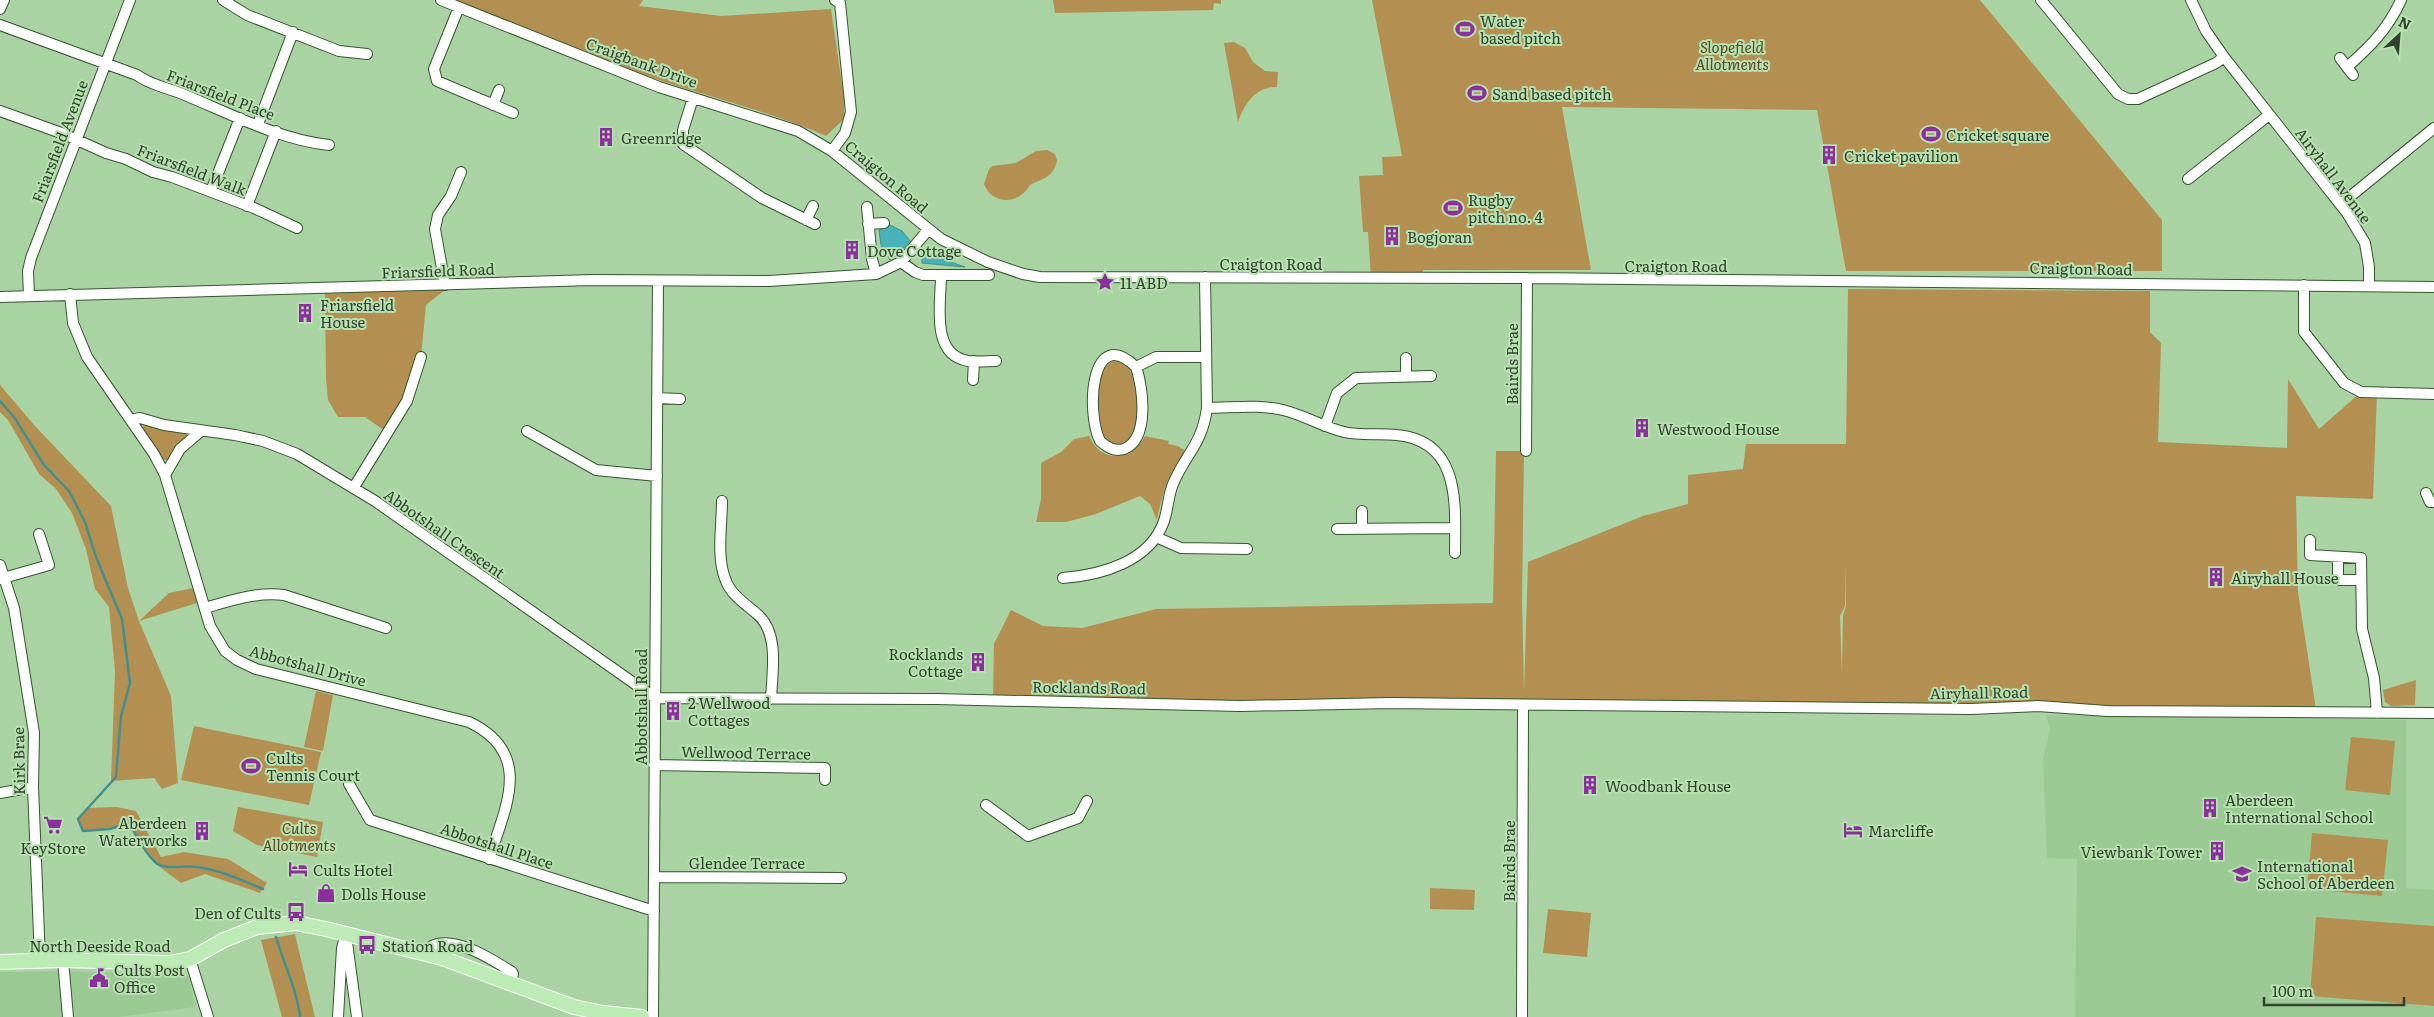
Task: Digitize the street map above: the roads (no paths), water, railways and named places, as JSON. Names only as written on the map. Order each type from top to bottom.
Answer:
[{"type":"main road","name":"North Deeside Road","points":[[0,962],[40,960],[124,963],[169,962],[190,958],[224,940],[269,924],[296,923],[428,954],[574,1007],[603,1013],[642,1017]]},
{"type":"street","points":[[0,9],[4,0]]},
{"type":"street","name":"Friarsfield Avenue","points":[[29,296],[28,271],[31,258],[130,0]]},
{"type":"street","points":[[223,0],[247,15],[339,51],[367,54]]},
{"type":"street","name":"Craigbank Drive","points":[[442,0],[659,87],[798,131],[832,152]]},
{"type":"street","name":"Craigton Road","points":[[835,0],[840,4],[851,112],[845,132],[832,152],[928,230],[954,246],[988,262],[1031,275],[2434,287]]},
{"type":"street","points":[[2041,0],[2118,94],[2128,99],[2138,99],[2216,63],[2224,57]]},
{"type":"street","name":"Airyhall Avenue","points":[[2191,0],[2206,31],[2224,57],[2341,204],[2365,243],[2369,267],[2369,286]]},
{"type":"street","points":[[2347,67],[2375,43],[2387,27],[2401,0]]},
{"type":"street","points":[[459,7],[434,69],[434,75],[437,81],[443,85],[512,113]]},
{"type":"street","name":"Friarsfield Place","points":[[0,25],[304,142],[329,145]]},
{"type":"street","points":[[258,124],[293,32]]},
{"type":"street","points":[[493,105],[499,90]]},
{"type":"street","points":[[693,98],[682,130],[683,144],[762,198],[811,222],[813,206]]},
{"type":"street","name":"Friarsfield Walk","points":[[0,111],[76,140],[106,154],[126,159],[153,172],[172,176],[275,216],[297,228]]},
{"type":"street","points":[[2188,179],[2269,115]]},
{"type":"street","points":[[211,192],[240,118]]},
{"type":"street","points":[[2341,204],[2434,128]]},
{"type":"street","points":[[247,206],[276,131]]},
{"type":"street","points":[[445,285],[435,228],[438,215],[451,196],[460,172]]},
{"type":"street","points":[[867,207],[872,259],[876,274]]},
{"type":"street","points":[[868,224],[884,223]]},
{"type":"street","name":"Craigton Road","points":[[876,274],[901,262],[928,230]]},
{"type":"street","points":[[901,262],[915,272],[941,276],[989,275]]},
{"type":"street","name":"Friarsfield Road","points":[[0,297],[445,285],[769,281],[876,274]]},
{"type":"street","points":[[941,276],[942,339],[947,348],[955,355],[966,360],[996,361]]},
{"type":"street","points":[[1063,578],[1088,576],[1108,571],[1136,556],[1156,537],[1164,520],[1173,484],[1198,442],[1204,425],[1207,408],[1205,277]]},
{"type":"street","name":"Bairds Brae","points":[[1526,451],[1527,278]]},
{"type":"street","name":"Abbotshall Road","points":[[653,1017],[658,281]]},
{"type":"street","points":[[2304,285],[2304,332],[2344,383],[2361,392],[2434,394]]},
{"type":"street","name":"Abbotshall Drive","points":[[70,294],[73,323],[78,340],[86,356],[131,420],[165,475],[210,626],[225,650],[250,668],[469,722],[495,738],[505,754],[511,772],[511,789],[489,859]]},
{"type":"street","points":[[1114,356],[1124,358],[1136,367],[1142,396],[1141,425],[1134,442],[1122,450],[1114,450],[1100,441],[1096,433],[1092,416],[1093,380],[1100,365],[1106,358],[1114,356]]},
{"type":"street","points":[[354,487],[407,401],[421,357]]},
{"type":"street","points":[[1136,367],[1156,357],[1206,357]]},
{"type":"street","points":[[1406,358],[1406,376]]},
{"type":"street","points":[[973,380],[974,361]]},
{"type":"street","points":[[1325,426],[1337,393],[1356,378],[1432,376]]},
{"type":"street","points":[[657,398],[680,399]]},
{"type":"street","points":[[1207,408],[1275,408],[1346,432],[1398,435],[1425,445],[1441,458],[1452,478],[1455,499],[1455,553]]},
{"type":"street","name":"Abbotshall Crescent","points":[[131,420],[140,418],[201,431],[235,435],[284,447],[354,487],[655,698]]},
{"type":"street","points":[[165,475],[180,449],[201,431]]},
{"type":"street","points":[[527,431],[596,470],[657,476]]},
{"type":"street","points":[[722,501],[722,564],[726,583],[742,602],[760,616],[769,631],[772,648],[771,699]]},
{"type":"street","points":[[1362,511],[1362,529]]},
{"type":"street","points":[[1337,529],[1455,528]]},
{"type":"street","points":[[3,578],[49,565],[39,534]]},
{"type":"street","points":[[1156,537],[1181,548],[1247,548]]},
{"type":"street","points":[[2310,540],[2310,555],[2361,558],[2362,629],[2374,678],[2377,713]]},
{"type":"street","points":[[2338,558],[2338,580],[2361,580]]},
{"type":"street","name":"Kirk Brae","points":[[0,565],[14,608],[34,733],[32,787],[40,960]]},
{"type":"street","points":[[205,608],[250,595],[266,593],[284,595],[386,628]]},
{"type":"street","name":"Rocklands Road","points":[[655,698],[993,700],[1240,706],[1523,705]]},
{"type":"street","name":"Bairds Brae","points":[[1522,1017],[1523,705]]},
{"type":"street","name":"Airyhall Road","points":[[1523,705],[1971,708],[2038,706],[2107,711],[2434,713]]},
{"type":"street","name":"Wellwood Terrace","points":[[654,765],[826,768],[825,780]]},
{"type":"street","name":"Abbotshall Place","points":[[349,784],[370,820],[654,911]]},
{"type":"street","points":[[0,793],[32,787]]},
{"type":"street","points":[[986,805],[1028,836],[1078,818],[1087,801]]},
{"type":"street","name":"Glendee Terrace","points":[[654,877],[840,878]]},
{"type":"street","points":[[338,1017],[342,948],[346,934]]},
{"type":"street","points":[[346,934],[357,1017]]},
{"type":"street","points":[[190,958],[208,1017]]},
{"type":"street","points":[[63,960],[68,1017]]},
{"type":"water","points":[[890,225],[902,231],[911,242],[890,260],[881,245],[879,230]]},
{"type":"water","points":[[929,254],[965,267],[922,263],[922,259]]},
{"type":"waterway","points":[[0,401],[14,417],[44,465],[69,491],[85,522],[96,557],[122,619],[130,683],[121,716],[116,777],[78,819],[83,831],[110,829],[129,823],[147,854],[159,865],[206,868],[263,889]]},
{"type":"waterway","points":[[276,937],[293,987],[300,1017]]},
{"type":"place","name":"Water based pitch","points":[[1465,29]]},
{"type":"place","name":"Sand based pitch","points":[[1477,93]]},
{"type":"place","name":"Cricket square","points":[[1931,134]]},
{"type":"place","name":"Greenridge","points":[[606,137]]},
{"type":"place","name":"Cricket pavilion","points":[[1829,155]]},
{"type":"place","name":"Rugby pitch no. 4","points":[[1453,208]]},
{"type":"place","name":"Bogjoran","points":[[1392,236]]},
{"type":"place","name":"Dove Cottage","points":[[852,250]]},
{"type":"place","name":"11 ABD","points":[[1105,282]]},
{"type":"place","name":"Friarsfield House","points":[[305,313]]},
{"type":"place","name":"Westwood House","points":[[1642,428]]},
{"type":"place","name":"Airyhall House","points":[[2216,577]]},
{"type":"place","name":"Rocklands Cottage","points":[[978,662]]},
{"type":"place","name":"2 Wellwood Cottages","points":[[673,711]]},
{"type":"place","name":"Cults Tennis Court","points":[[251,766]]},
{"type":"place","name":"Woodbank House","points":[[1590,785]]},
{"type":"place","name":"Aberdeen International School","points":[[2210,808]]},
{"type":"place","name":"KeyStore","points":[[53,825]]},
{"type":"place","name":"Marcliffe","points":[[1853,830]]},
{"type":"place","name":"Aberdeen Waterworks","points":[[202,831]]},
{"type":"place","name":"Viewbank Tower","points":[[2217,851]]},
{"type":"place","name":"Cults Hotel","points":[[298,869]]},
{"type":"place","name":"International School of Aberdeen","points":[[2242,874]]},
{"type":"place","name":"Dolls House","points":[[326,893]]},
{"type":"place","name":"Den of Cults","points":[[296,912]]},
{"type":"place","name":"Station Road","points":[[367,945]]},
{"type":"place","name":"Cults Post Office","points":[[99,978]]},
{"type":"park label","name":"Slopefield Allotments","points":[[1732,54]]},
{"type":"park label","name":"Cults Allotments","points":[[299,836]]}]
